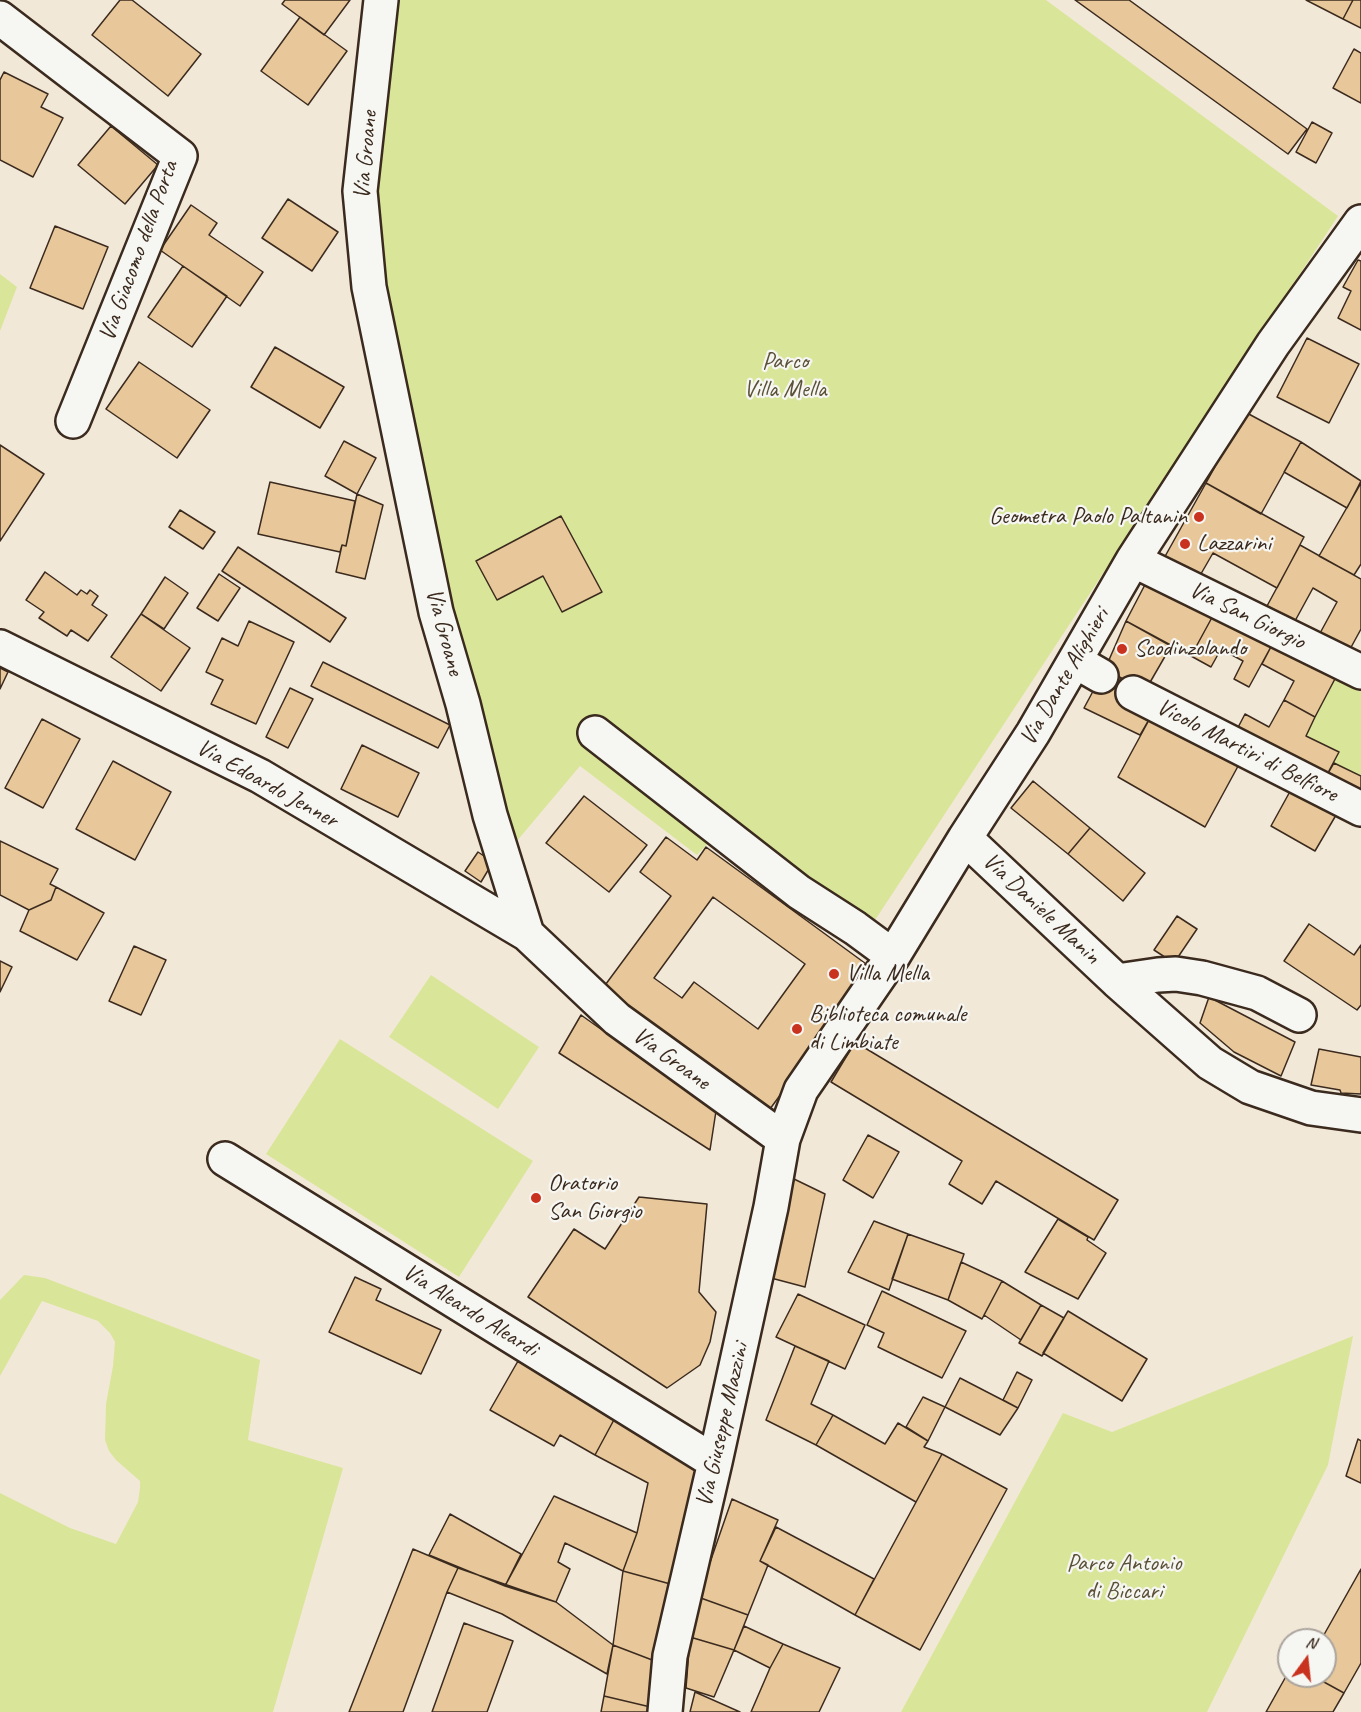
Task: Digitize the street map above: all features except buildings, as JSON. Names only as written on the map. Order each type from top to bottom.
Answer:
[{"type":"street","name":"Via Groane","points":[[381,0],[360,191],[369,287],[436,612],[464,704],[490,815],[527,934],[617,1019],[783,1139]]},
{"type":"street","name":"Via Giacomo della Porta","points":[[0,18],[180,156],[74,421]]},
{"type":"street","name":"Via Dante Alighieri","points":[[783,1139],[801,1090],[893,956],[964,838],[1034,733],[1088,669],[1133,560],[1273,344],[1361,222]]},
{"type":"street","name":"Via San Giorgio","points":[[1133,560],[1361,672]]},
{"type":"street","name":"Via Edoardo Jenner","points":[[0,647],[260,776],[527,934]]},
{"type":"street","name":"Vicolo Martiri di Belfiore","points":[[1132,693],[1361,809]]},
{"type":"street","points":[[595,733],[799,892],[893,956]]},
{"type":"street","name":"Via Daniele Manin","points":[[964,838],[1117,981],[1210,1063],[1250,1087],[1311,1108],[1361,1115]]},
{"type":"street","name":"Via Daniele Manin","points":[[1117,981],[1176,974],[1202,978],[1257,993],[1299,1016]]},
{"type":"street","name":"Via Giuseppe Mazzini","points":[[665,1712],[670,1656],[771,1207],[783,1139]]},
{"type":"street","name":"Via Aleardo Aleardi","points":[[225,1159],[715,1462]]},
{"type":"green space","name":"Parco Villa Mella","points":[[399,0],[1046,0],[1338,216],[856,949],[709,842],[697,855],[580,766],[511,848],[383,300],[375,177]]},
{"type":"green space","points":[[0,274],[17,287],[0,331]]},
{"type":"green space","points":[[1337,675],[1361,687],[1361,776],[1334,763],[1338,752],[1306,736]]},
{"type":"green space","points":[[431,975],[539,1047],[498,1109],[389,1037]]},
{"type":"green space","points":[[340,1039],[533,1161],[459,1277],[266,1154]]},
{"type":"green space","points":[[24,1275],[45,1278],[260,1360],[248,1440],[343,1468],[273,1712],[0,1712],[0,1493],[70,1528],[116,1544],[138,1502],[140,1488],[140,1481],[116,1460],[105,1440],[106,1404],[115,1342],[98,1321],[42,1301],[0,1376],[0,1300]]},
{"type":"green space","name":"Parco Antonio di Biccari","points":[[1353,1336],[1328,1465],[1207,1712],[901,1712],[1063,1413],[1112,1432]]},
{"type":"place","name":"Geometra Paolo Paltanin","points":[[1199,517]]},
{"type":"place","name":"Lazzarini","points":[[1185,544]]},
{"type":"place","name":"Scodinzolando","points":[[1122,649]]},
{"type":"place","name":"Villa Mella","points":[[834,974]]},
{"type":"place","name":"Biblioteca comunale di Limbiate","points":[[797,1029]]},
{"type":"place","name":"Oratorio San Giorgio","points":[[536,1198]]}]
